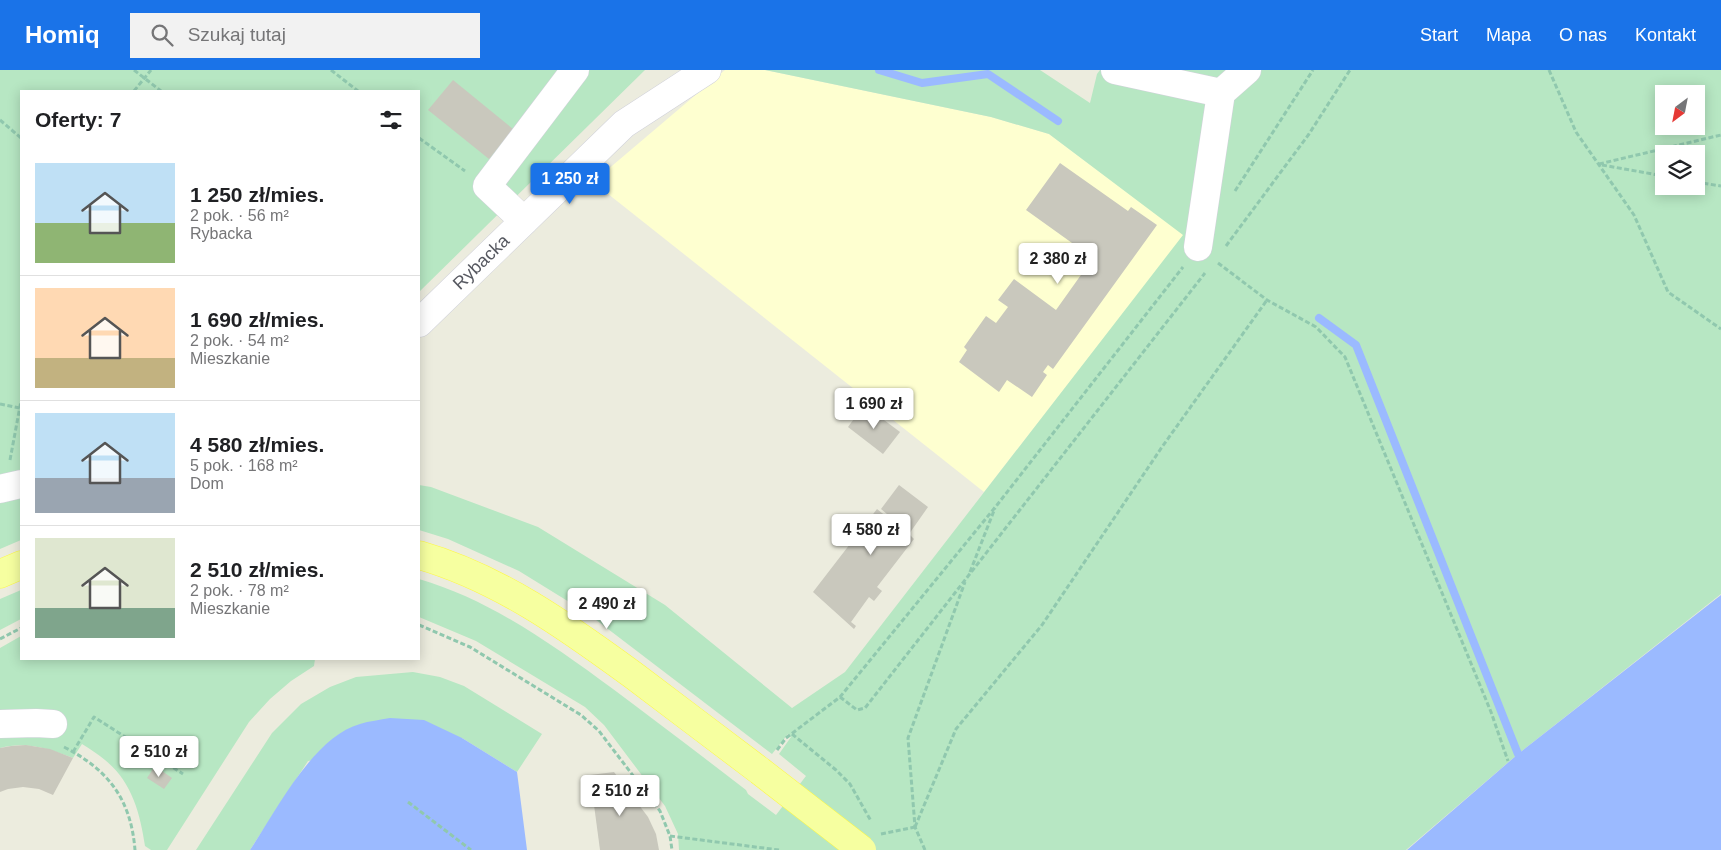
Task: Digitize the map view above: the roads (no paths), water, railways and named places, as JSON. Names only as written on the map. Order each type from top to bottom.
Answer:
[{"type":"main road","points":[[420,555],[440,561],[508,591],[574,632],[768,761],[868,838]]},
{"type":"main road","points":[[0,574],[20,565]]},
{"type":"street","points":[[524,221],[487,186],[575,70]]},
{"type":"street","name":"Rybacka","points":[[420,322],[624,124],[707,70]]},
{"type":"street","points":[[1115,70],[1221,94]]},
{"type":"street","points":[[1209,256],[1221,94],[1247,70]]},
{"type":"street","points":[[0,724],[53,724]]},
{"type":"water","points":[[1721,595],[1721,850],[1407,850],[1518,754]]},
{"type":"water","points":[[390,718],[424,720],[462,738],[517,772],[527,850],[250,850],[284,796],[311,759],[343,732],[360,724]]},
{"type":"waterway","points":[[879,70],[922,83],[988,74],[1058,121]]},
{"type":"waterway","points":[[1319,318],[1356,345],[1518,754]]}]
